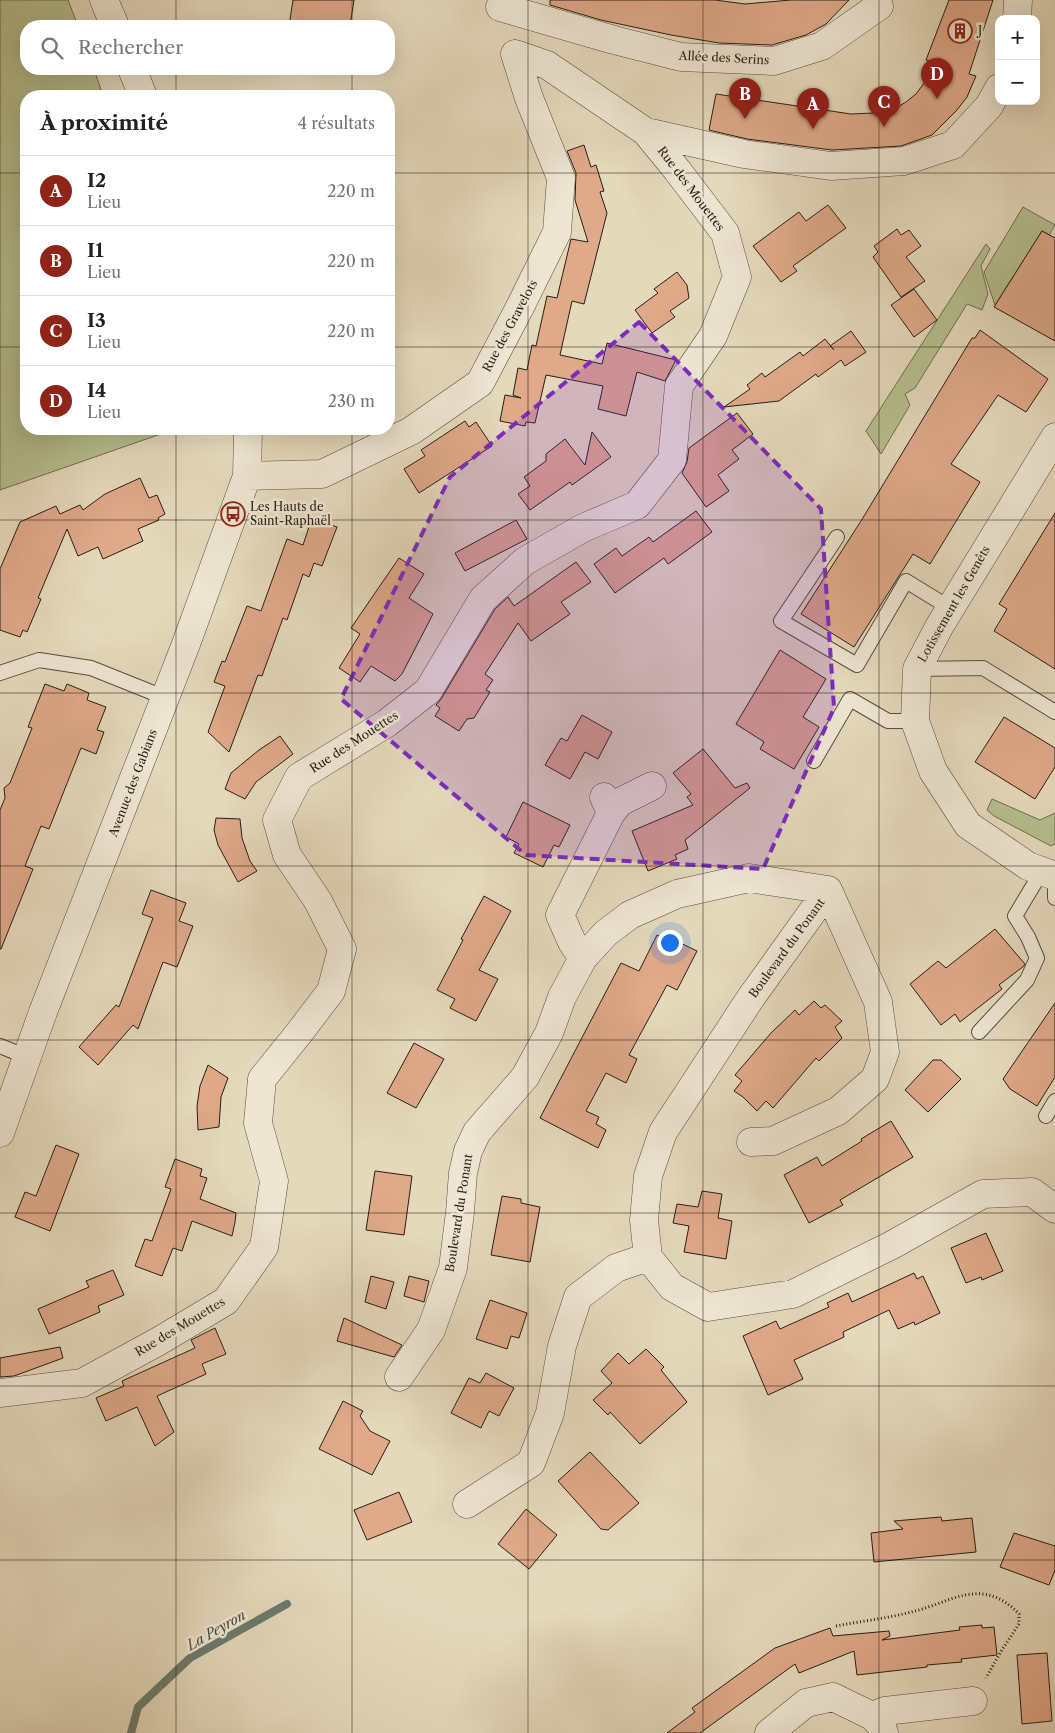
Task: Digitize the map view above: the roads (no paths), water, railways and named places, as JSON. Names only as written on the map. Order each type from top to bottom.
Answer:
[{"type":"street","points":[[104,0],[112,20]]},
{"type":"street","points":[[1017,15],[1018,0]]},
{"type":"street","points":[[496,3],[547,65]]},
{"type":"street","name":"Allée des Serins","points":[[496,3],[614,40],[681,57],[774,61],[822,46],[879,6]]},
{"type":"street","name":"Rue des Mouettes","points":[[0,1392],[82,1383],[226,1302],[264,1247],[274,1181],[258,1123],[262,1078],[331,991],[342,949],[318,901],[288,855],[277,820],[299,777],[387,723],[428,691],[483,599],[525,561],[583,528],[637,505],[672,460],[679,386],[713,336],[737,277],[725,233],[678,170],[646,132],[547,65],[516,54]]},
{"type":"street","name":"Rue des Gravelots","points":[[247,476],[322,474],[411,431],[480,383],[520,308],[557,232],[561,178],[529,98],[516,54]]},
{"type":"street","points":[[134,75],[141,90]]},
{"type":"street","points":[[646,132],[744,154],[831,166],[904,162],[953,145],[989,106],[995,95]]},
{"type":"street","name":"Avenue des Gabians","points":[[0,1133],[27,1057],[166,698],[247,476],[248,435]]},
{"type":"street","name":"Lotissement les Genêts","points":[[1051,879],[1028,866],[968,825],[933,771],[915,721],[917,669],[950,608],[1055,437]]},
{"type":"street","points":[[583,958],[572,942],[560,915],[607,805],[620,802],[652,786]]},
{"type":"street","name":"Boulevard du Ponant","points":[[399,1377],[431,1330],[453,1268],[463,1173],[468,1151],[477,1132],[525,1077],[549,1032],[562,997],[583,958],[606,933],[630,915],[677,894],[749,878],[828,890],[750,999],[663,1132],[648,1176],[644,1220],[648,1257]]},
{"type":"street","points":[[751,1142],[773,1141],[838,1111],[875,1079],[885,1052],[878,1002],[828,890]]},
{"type":"street","points":[[467,1504],[531,1463],[550,1413],[562,1346],[578,1297],[616,1268],[648,1257],[672,1287],[708,1307],[793,1294],[892,1245],[983,1194],[1032,1192],[1055,1208]]},
{"type":"street","points":[[769,1733],[806,1703],[833,1697],[878,1724],[885,1711],[973,1700]]},
{"type":"lane","points":[[837,536],[781,620],[857,665],[906,581],[950,608]]},
{"type":"lane","points":[[0,673],[39,660],[90,668],[166,698]]},
{"type":"lane","points":[[917,669],[983,668],[1055,712]]},
{"type":"lane","points":[[814,761],[850,699],[888,721],[915,721]]},
{"type":"lane","points":[[1051,879],[1055,898]]},
{"type":"lane","points":[[979,1032],[1027,980],[1037,958],[1028,937],[1015,916],[1051,879]]},
{"type":"lane","points":[[0,1046],[27,1057]]},
{"type":"lane","points":[[1046,1116],[1055,1102]]},
{"type":"waterway","name":"La Peyron","points":[[131,1733],[138,1707],[190,1658],[287,1604]]},
{"type":"place","name":"J","points":[[960,31]]},
{"type":"place","name":"I4","points":[[937,99]]},
{"type":"place","name":"I1","points":[[745,119]]},
{"type":"place","name":"I3","points":[[884,127]]},
{"type":"place","name":"I2","points":[[813,129]]},
{"type":"place","name":"Les Hauts de Saint-Raphaël","points":[[233,514]]}]
